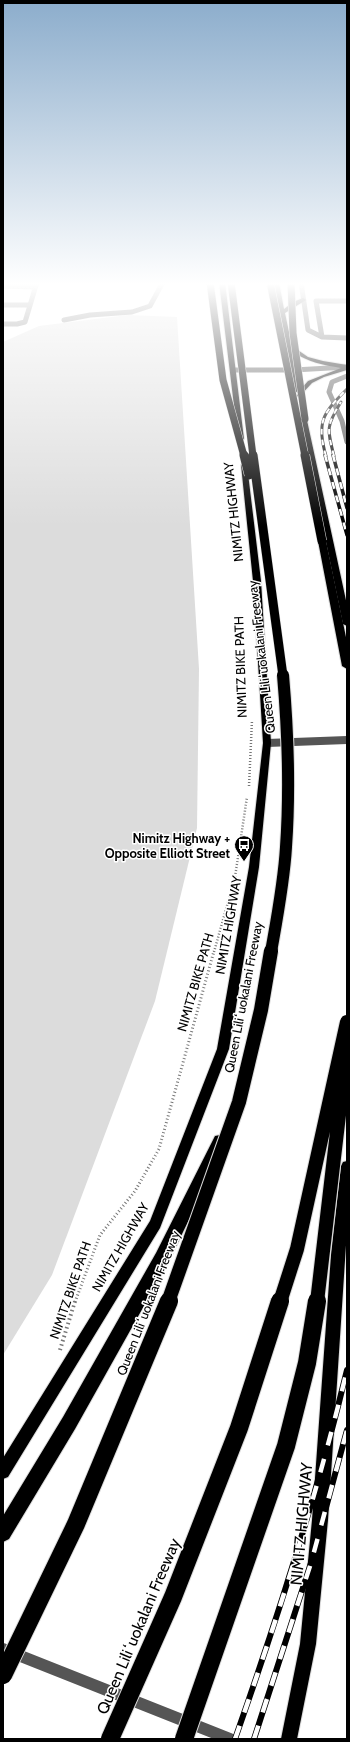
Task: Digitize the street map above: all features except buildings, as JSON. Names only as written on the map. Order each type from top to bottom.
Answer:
[{"type":"highway","points":[[221,363],[223,380],[260,514]]},
{"type":"highway","name":"Queen Liliʻuokalani Freeway","points":[[3,1675],[76,1524],[171,1295],[239,1102],[261,1010],[276,922],[286,841],[288,780],[287,723],[282,666],[241,363]]},
{"type":"highway","points":[[286,363],[347,666]]},
{"type":"highway","points":[[297,363],[322,541]]},
{"type":"highway","name":"Queen Liliʻuokalani Freeway","points":[[110,1739],[172,1597],[242,1420],[297,1250],[347,1022]]},
{"type":"highway","points":[[184,1739],[286,1446],[307,1363],[319,1288],[347,1045]]},
{"type":"highway","points":[[3,1533],[69,1423],[162,1258],[239,1102]]},
{"type":"main road","name":"NIMITZ HIGHWAY","points":[[3,1472],[155,1224],[223,1049],[254,867],[267,743],[257,581],[232,363]]},
{"type":"main road","points":[[293,363],[347,624]]},
{"type":"main road","points":[[323,363],[347,368]]},
{"type":"main road","points":[[299,395],[310,382],[322,376],[347,368]]},
{"type":"main road","name":"NIMITZ HIGHWAY","points":[[289,1739],[308,1644],[320,1520],[338,1256],[347,1166]]},
{"type":"street","points":[[233,370],[347,368]]},
{"type":"street","points":[[347,376],[333,383],[329,390],[332,403],[340,415],[347,442]]},
{"type":"street","points":[[267,743],[347,740]]},
{"type":"street","points":[[338,1256],[347,1241]]},
{"type":"street","points":[[3,1650],[230,1739]]},
{"type":"path","name":"NIMITZ BIKE PATH","points":[[60,1351],[81,1283],[100,1235],[135,1191],[159,1149],[235,877],[248,793],[252,741],[252,718]]},
{"type":"shaded area","points":[[3,363],[180,363],[199,669],[197,828],[155,1001],[52,1275],[3,1355]]},
{"type":"railway","points":[[326,456],[322,435],[324,419],[332,405],[347,389]]},
{"type":"railway","points":[[334,456],[329,428],[341,402]]},
{"type":"railway","points":[[325,455],[347,535]]},
{"type":"railway","points":[[333,455],[347,508]]},
{"type":"railway","points":[[235,1739],[310,1510],[347,1370]]},
{"type":"railway","points":[[254,1739],[311,1563],[347,1430]]},
{"type":"place","name":"Nimitz Highway + Opposite Elliott Street","points":[[244,862]]}]
